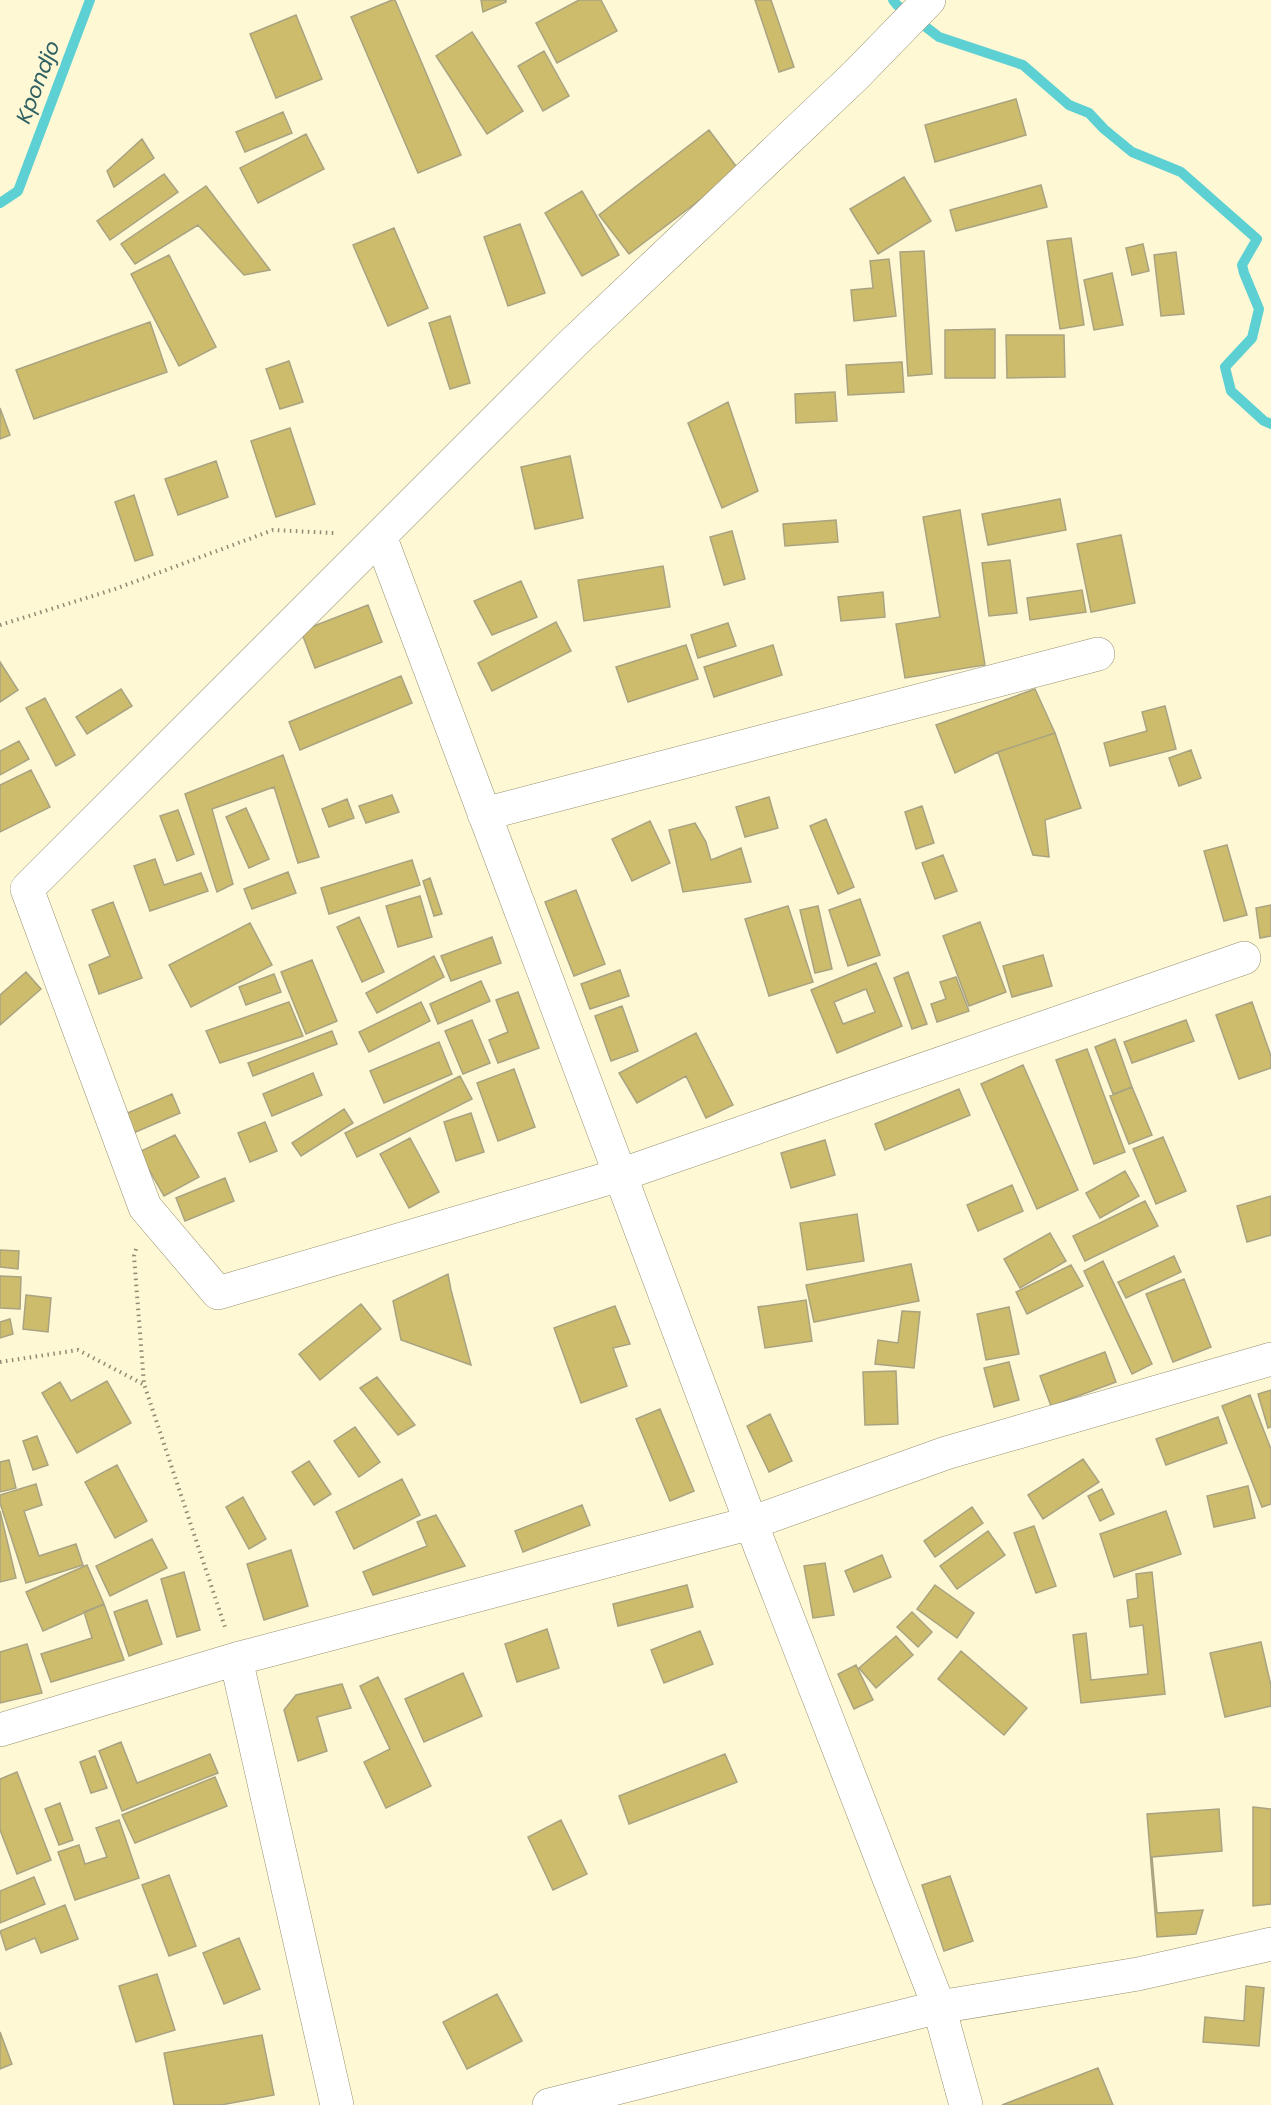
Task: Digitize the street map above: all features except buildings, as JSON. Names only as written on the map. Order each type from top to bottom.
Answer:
[{"type":"street","points":[[925,3],[855,76],[572,344],[27,889],[145,1207],[218,1293],[620,1175],[1244,957]]},
{"type":"street","points":[[380,536],[751,1523],[939,2007],[966,2105]]},
{"type":"street","points":[[484,814],[1098,654]]},
{"type":"street","points":[[0,1730],[236,1659],[751,1523],[946,1453],[1271,1359]]},
{"type":"street","points":[[236,1659],[337,2105]]},
{"type":"street","points":[[549,2105],[939,2007],[1138,1974],[1271,1944]]},
{"type":"path","points":[[0,625],[115,589],[273,530],[380,536]]},
{"type":"path","points":[[145,1207],[134,1256],[144,1384],[236,1659]]},
{"type":"path","points":[[0,1362],[78,1350],[144,1384]]},
{"type":"waterway","name":"Kpondjo","points":[[0,203],[18,191],[90,0]]},
{"type":"waterway","points":[[893,0],[939,37],[1023,65],[1069,105],[1089,113],[1132,152],[1181,172],[1257,239],[1242,265],[1259,309],[1252,338],[1225,367],[1231,391],[1264,421],[1271,424]]}]
